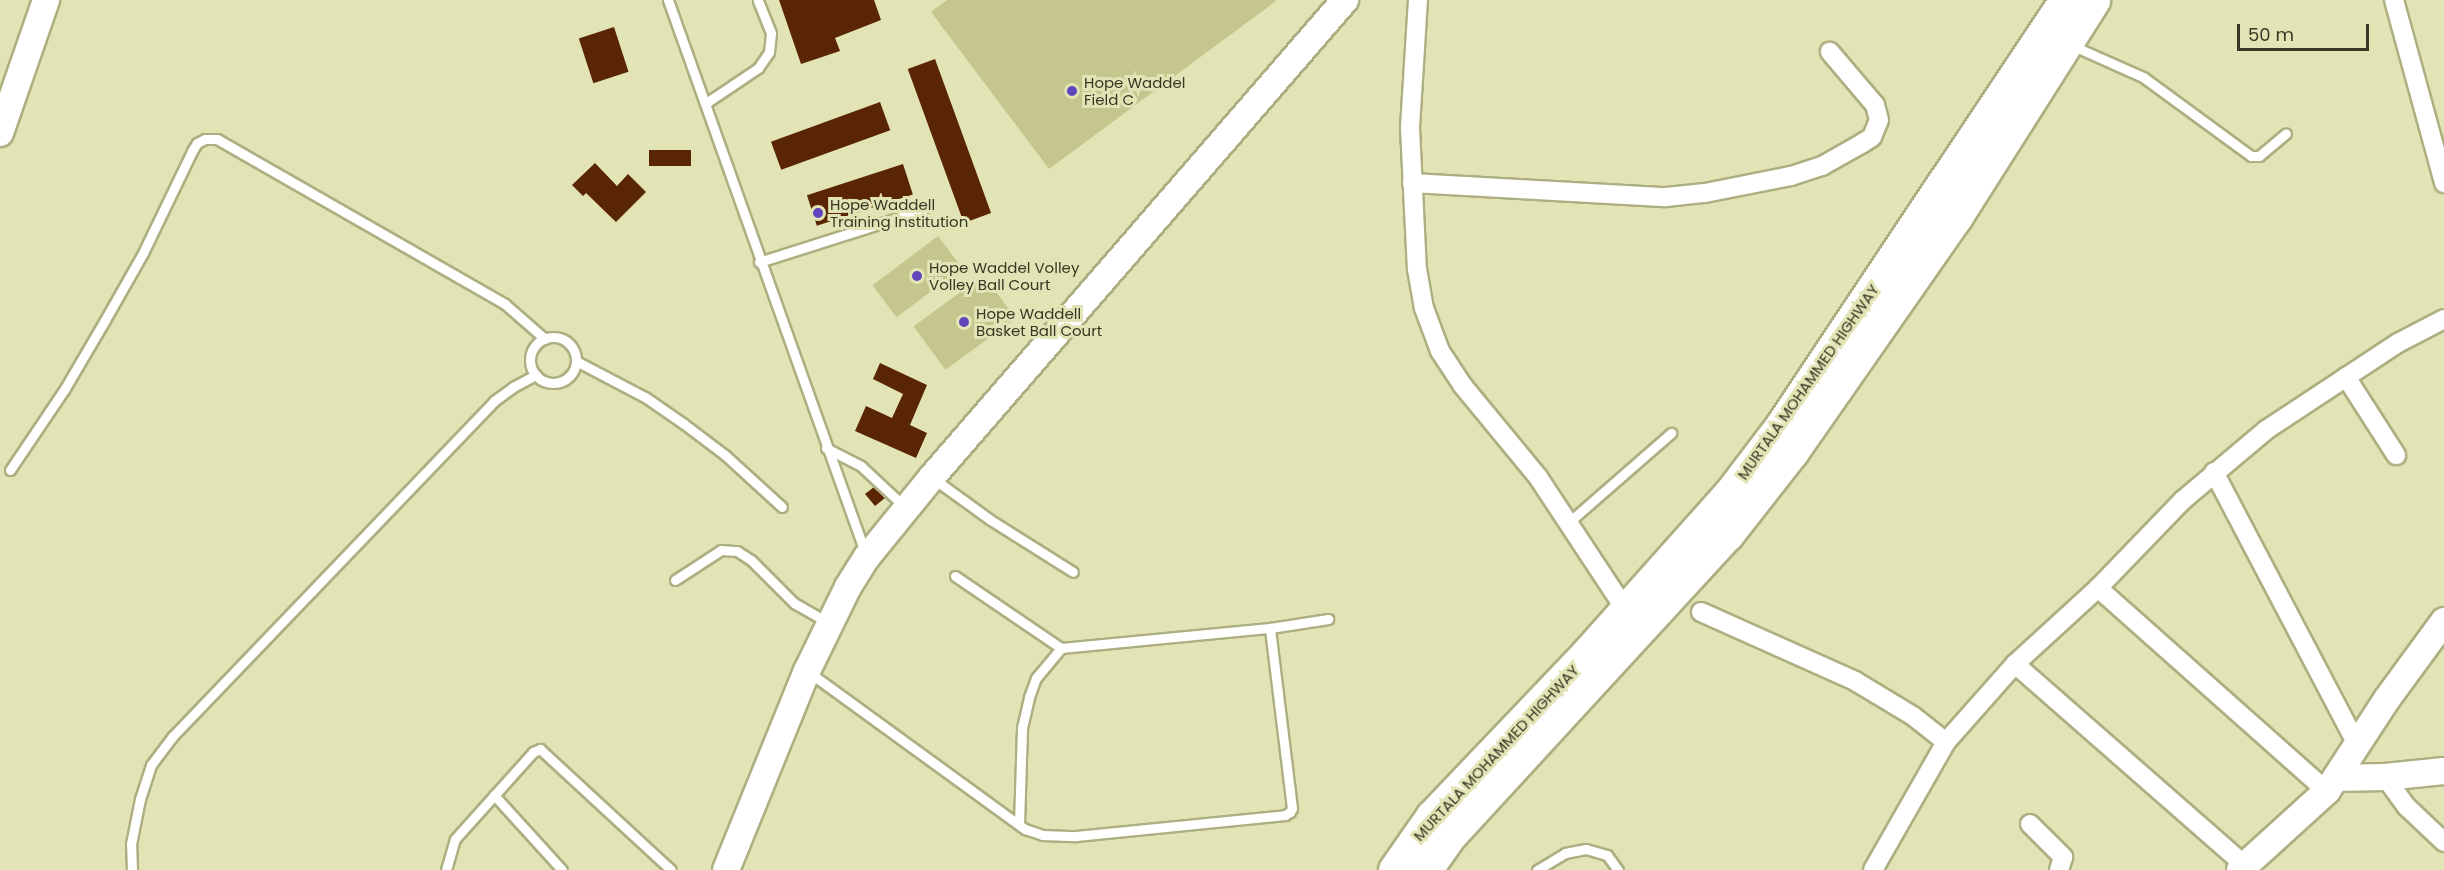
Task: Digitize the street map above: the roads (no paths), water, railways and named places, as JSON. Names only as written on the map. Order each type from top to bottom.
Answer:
[{"type":"highway","name":"MURTALA MOHAMMED HIGHWAY","points":[[1425,870],[1447,838],[1632,622],[1781,427],[2066,0]]},
{"type":"highway","name":"MURTALA MOHAMMED HIGHWAY","points":[[1395,870],[1432,817],[1632,622],[1728,534],[1792,451],[1956,216],[2093,0]]},
{"type":"street","points":[[0,133],[45,0]]},
{"type":"street","points":[[726,870],[807,671],[829,623],[867,557],[932,477],[1345,0]]},
{"type":"street","points":[[1418,0],[1410,128],[1417,269],[1424,308],[1440,351],[1463,386],[1538,477],[1632,622]]},
{"type":"street","points":[[2394,0],[2441,158],[2444,183]]},
{"type":"street","points":[[1412,183],[1666,197],[1705,193],[1791,176],[1822,166],[1861,144],[1872,137],[1879,120],[1875,105],[1830,52]]},
{"type":"street","points":[[1873,870],[1946,742],[2015,664],[2098,588],[2214,472],[2266,430],[2398,343],[2444,319]]},
{"type":"street","points":[[2346,376],[2396,455]]},
{"type":"street","points":[[2214,472],[2357,744]]},
{"type":"street","points":[[2098,588],[2331,784],[2444,771]]},
{"type":"street","points":[[1701,612],[1855,681],[1913,716],[1946,742]]},
{"type":"street","points":[[2015,664],[2242,868],[2331,784],[2444,621]]},
{"type":"street","points":[[2385,777],[2407,807],[2444,842]]},
{"type":"street","points":[[2030,824],[2063,857],[2059,870]]},
{"type":"lane","points":[[668,0],[706,103],[759,262],[804,376],[826,448],[867,557]]},
{"type":"lane","points":[[706,103],[758,68],[769,52],[771,33],[758,0]]},
{"type":"lane","points":[[2066,42],[2143,77],[2251,156],[2259,156],[2286,133]]},
{"type":"lane","points":[[10,470],[87,350],[143,253],[192,151],[197,143],[205,139],[217,139],[505,304],[545,339]]},
{"type":"lane","points":[[759,262],[923,210]]},
{"type":"lane","points":[[552,337],[567,341],[576,353],[576,361],[570,375],[557,382],[550,382],[536,375],[530,362],[538,342],[552,337]]},
{"type":"lane","points":[[576,361],[645,397],[684,424],[725,455],[782,507]]},
{"type":"lane","points":[[132,870],[131,844],[140,799],[151,765],[173,736],[494,401],[536,375]]},
{"type":"lane","points":[[1568,523],[1671,433]]},
{"type":"lane","points":[[826,448],[861,466],[906,509]]},
{"type":"lane","points":[[932,477],[989,519],[1073,572]]},
{"type":"lane","points":[[675,580],[720,550],[737,551],[751,560],[794,603],[829,623]]},
{"type":"lane","points":[[955,576],[1061,648],[1270,628],[1328,619]]},
{"type":"lane","points":[[807,671],[1019,824],[1042,835],[1076,836],[1285,815],[1290,812],[1292,808],[1270,628]]},
{"type":"lane","points":[[1019,824],[1022,728],[1029,696],[1036,678],[1061,648]]},
{"type":"lane","points":[[446,870],[454,839],[533,752],[540,749],[671,870]]},
{"type":"lane","points":[[494,795],[562,870]]},
{"type":"lane","points":[[1538,870],[1564,853],[1586,849],[1607,855],[1618,870]]},
{"type":"place","name":"Hope Waddel Field C","points":[[1072,91]]},
{"type":"place","name":"Hope Waddell Training Institution","points":[[818,213]]},
{"type":"place","name":"Hope Waddel Volley Volley Ball Court","points":[[917,276]]},
{"type":"place","name":"Hope Waddell Basket Ball Court","points":[[964,322]]}]
